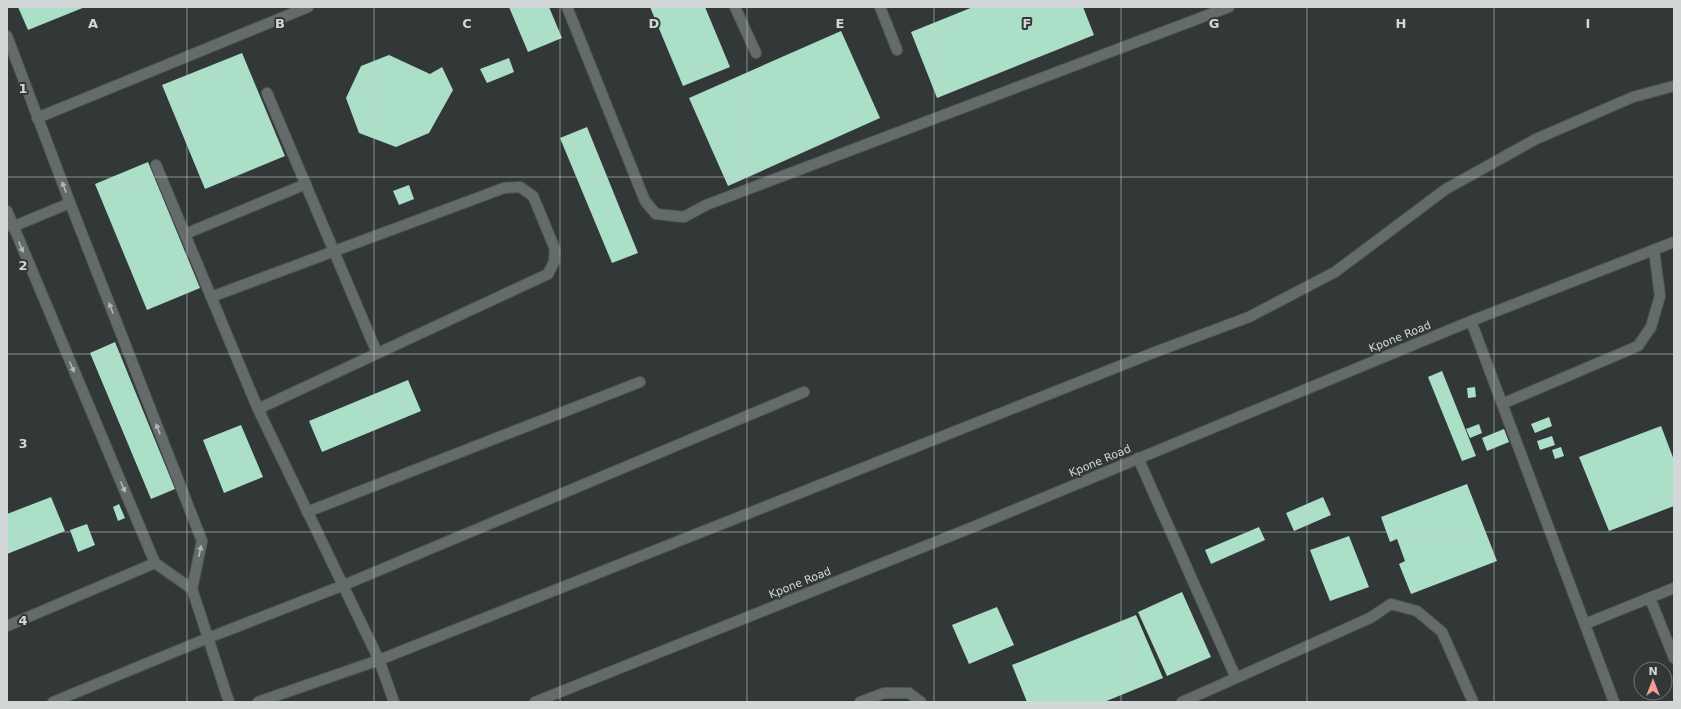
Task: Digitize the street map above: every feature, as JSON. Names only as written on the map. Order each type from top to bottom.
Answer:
[{"type":"main road","points":[[37,118],[308,7]]},
{"type":"main road","points":[[567,7],[645,201],[656,214],[684,217],[706,204],[1229,7]]},
{"type":"main road","points":[[735,7],[756,53]]},
{"type":"main road","points":[[884,8],[897,50]]},
{"type":"main road","points":[[7,36],[37,118],[202,541],[192,589],[229,702]]},
{"type":"main road","points":[[258,702],[379,660],[1143,357],[1250,317],[1335,272],[1446,189],[1529,143],[1633,97],[1674,86]]},
{"type":"main road","points":[[267,93],[377,353]]},
{"type":"main road","points":[[156,165],[258,409],[379,660],[394,702]]},
{"type":"main road","points":[[185,234],[306,184]]},
{"type":"main road","points":[[211,297],[504,188],[520,187],[533,196],[555,249],[554,262],[548,274],[258,409]]},
{"type":"main road","points":[[12,227],[70,203]]},
{"type":"main road","points":[[7,211],[12,227],[155,563],[192,589]]},
{"type":"main road","name":"Kpone Road","points":[[535,702],[966,530],[1471,321],[1674,242]]},
{"type":"main road","points":[[1502,404],[1638,346],[1651,327],[1660,296],[1654,250]]},
{"type":"main road","points":[[1471,321],[1614,702]]},
{"type":"main road","points":[[307,512],[640,382]]},
{"type":"main road","points":[[53,702],[208,638],[344,585],[804,392]]},
{"type":"main road","points":[[1138,458],[1236,678]]},
{"type":"main road","points":[[7,626],[155,563]]},
{"type":"main road","points":[[1585,624],[1674,588]]},
{"type":"main road","points":[[1650,598],[1674,658]]},
{"type":"main road","points":[[1182,702],[1370,618],[1391,604],[1417,611],[1442,632],[1472,702]]},
{"type":"main road","points":[[860,702],[884,693],[909,693],[921,702]]},
{"type":"building","points":[[18,7],[85,7],[28,30]]},
{"type":"building","points":[[509,7],[549,7],[562,38],[528,52]]},
{"type":"building","points":[[650,7],[705,7],[730,67],[683,86]]},
{"type":"building","points":[[973,7],[1083,7],[1094,35],[937,98],[911,32]]},
{"type":"building","points":[[841,31],[880,118],[728,186],[689,98]]},
{"type":"building","points":[[242,53],[285,156],[205,189],[162,85]]},
{"type":"building","points":[[389,55],[430,74],[442,67],[453,90],[429,133],[396,147],[359,133],[346,98],[361,66]]},
{"type":"building","points":[[509,58],[514,72],[487,83],[480,69]]},
{"type":"building","points":[[587,127],[638,253],[612,263],[560,138]]},
{"type":"building","points":[[148,162],[200,288],[147,310],[95,184]]},
{"type":"building","points":[[409,185],[414,199],[399,205],[393,191]]},
{"type":"building","points":[[115,342],[175,489],[151,499],[90,353]]},
{"type":"building","points":[[1442,371],[1476,456],[1462,461],[1428,377]]},
{"type":"building","points":[[408,380],[421,411],[322,452],[309,421]]},
{"type":"building","points":[[1475,387],[1476,397],[1468,398],[1467,388]]},
{"type":"building","points":[[1549,417],[1552,426],[1535,433],[1531,424]]},
{"type":"building","points":[[1479,424],[1482,433],[1470,438],[1466,429]]},
{"type":"building","points":[[241,425],[263,477],[224,493],[203,440]]},
{"type":"building","points":[[1661,426],[1674,460],[1674,506],[1609,531],[1579,457]]},
{"type":"building","points":[[1504,429],[1509,442],[1487,451],[1482,438]]},
{"type":"building","points":[[1552,436],[1555,445],[1540,450],[1537,441]]},
{"type":"building","points":[[1561,447],[1564,456],[1555,459],[1552,450]]},
{"type":"building","points":[[1467,484],[1497,561],[1411,594],[1399,564],[1405,561],[1397,539],[1390,542],[1381,517]]},
{"type":"building","points":[[51,497],[65,531],[7,554],[7,514]]},
{"type":"building","points":[[1323,497],[1331,515],[1294,531],[1286,513]]},
{"type":"building","points":[[119,504],[125,518],[118,521],[113,507]]},
{"type":"building","points":[[87,524],[95,545],[78,552],[70,530]]},
{"type":"building","points":[[1259,527],[1265,540],[1211,564],[1205,550]]},
{"type":"building","points":[[1349,536],[1369,587],[1330,601],[1310,550]]},
{"type":"building","points":[[1182,592],[1211,657],[1167,676],[1138,612]]},
{"type":"building","points":[[997,607],[1014,645],[969,664],[952,625]]},
{"type":"building","points":[[1136,615],[1163,678],[1104,702],[1027,702],[1012,665]]}]
